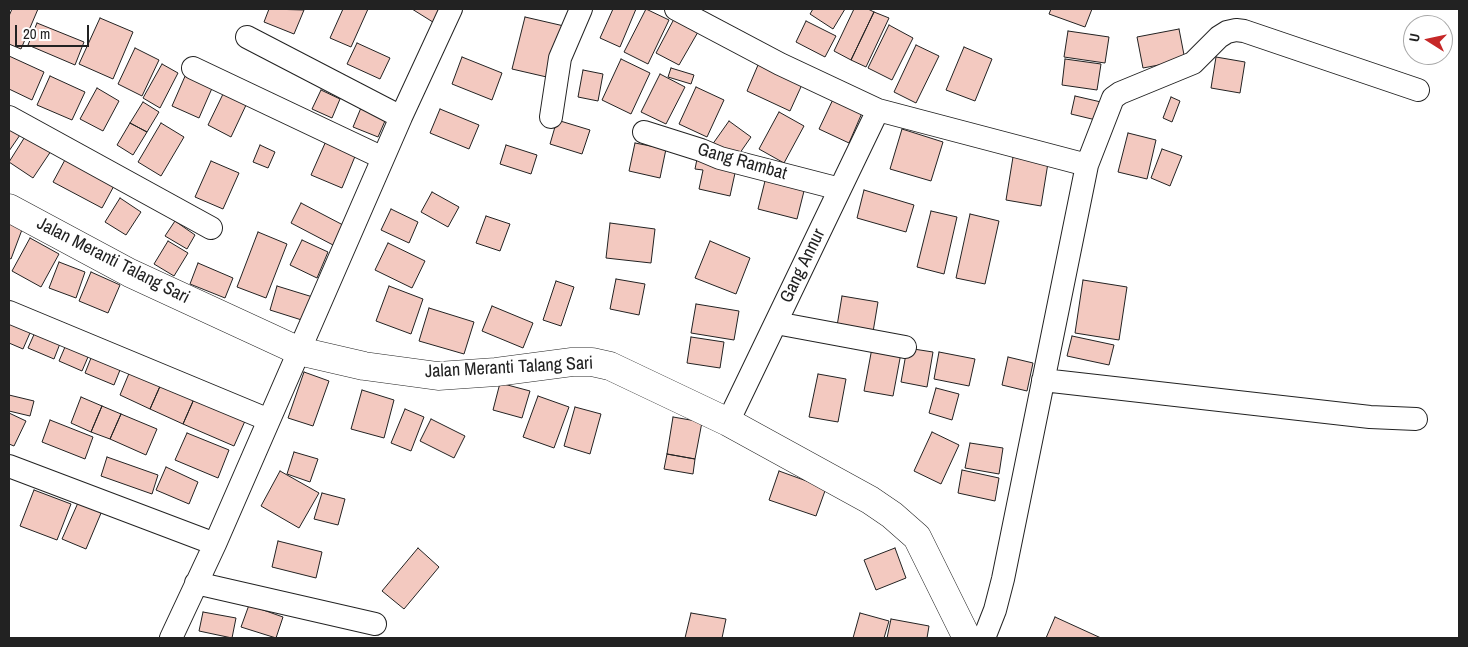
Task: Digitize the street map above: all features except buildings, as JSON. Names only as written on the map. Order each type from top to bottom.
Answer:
[{"type":"street","points":[[170,638],[215,544],[401,117],[451,9]]},
{"type":"street","points":[[551,117],[560,58],[581,9]]},
{"type":"street","points":[[676,9],[780,64],[878,110],[1087,165]]},
{"type":"street","points":[[984,638],[995,610],[1003,579],[1087,165],[1109,107],[1116,95],[1193,63],[1227,32],[1244,31],[1418,90]]},
{"type":"street","points":[[248,37],[401,117]]},
{"type":"street","points":[[192,68],[383,158]]},
{"type":"street","name":"Gang Annur","points":[[728,422],[878,110]]},
{"type":"street","points":[[9,117],[211,228]]},
{"type":"street","name":"Gang Rambat","points":[[644,132],[720,158],[840,189]]},
{"type":"street","name":"Jalan Meranti Talang Sari","points":[[9,208],[130,273],[299,351],[364,366],[438,376],[496,372],[572,362],[592,362],[610,366],[728,422],[870,500],[908,528],[917,537],[926,553],[967,638]]},
{"type":"street","points":[[9,312],[269,420]]},
{"type":"street","points":[[776,323],[905,347]]},
{"type":"street","points":[[1043,380],[1370,417],[1416,419]]},
{"type":"street","points":[[9,466],[215,544]]},
{"type":"street","points":[[196,583],[375,624]]}]
